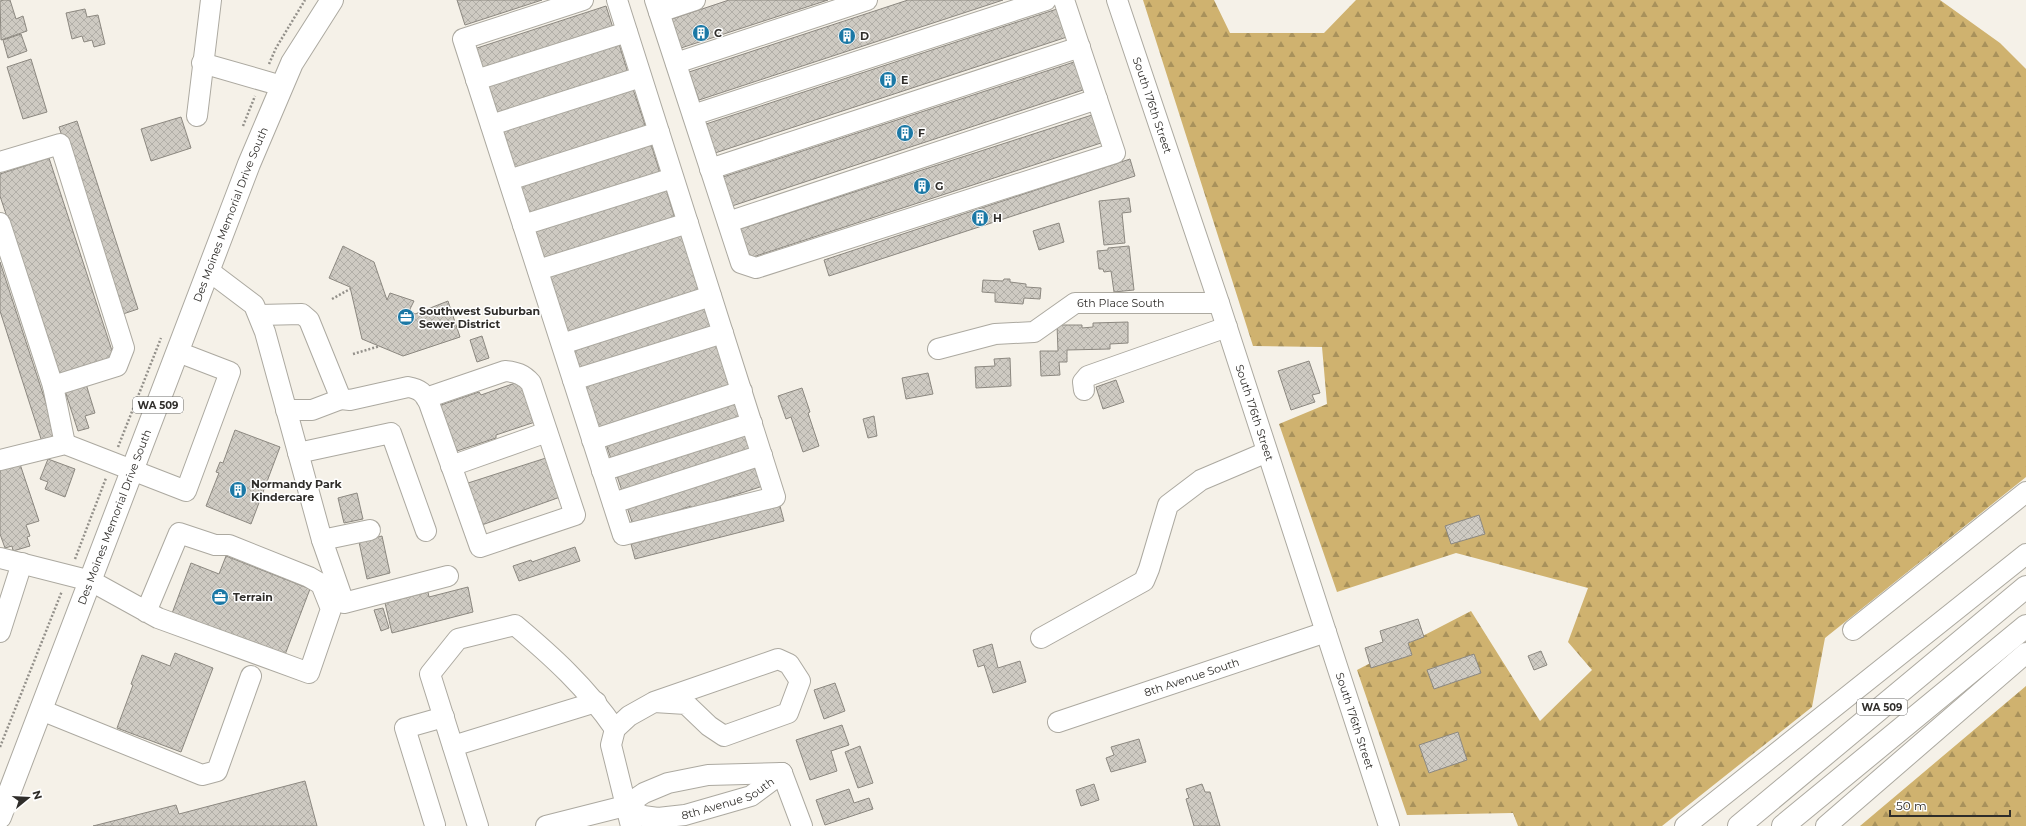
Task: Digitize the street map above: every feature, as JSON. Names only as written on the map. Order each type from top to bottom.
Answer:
[{"type":"main road","name":"Des Moines Memorial Drive South","points":[[0,817],[250,164],[292,63],[332,0]]},
{"type":"main road","name":"WA 509","points":[[1739,826],[2026,587]]},
{"type":"main road","name":"WA 509","points":[[1783,826],[2026,626]]},
{"type":"street","points":[[197,116],[202,64],[211,0]]},
{"type":"street","points":[[583,0],[463,39],[623,536],[775,497],[617,0]]},
{"type":"street","points":[[695,0],[657,6],[741,263],[756,268],[1115,153],[1064,0]]},
{"type":"street","points":[[676,63],[867,0]]},
{"type":"street","points":[[693,115],[1046,0]]},
{"type":"street","name":"South 176th Street","points":[[1117,0],[1219,303],[1388,826]]},
{"type":"street","points":[[476,80],[627,32]]},
{"type":"street","points":[[710,169],[1080,47]]},
{"type":"street","points":[[202,64],[282,86]]},
{"type":"street","points":[[491,125],[641,77]]},
{"type":"street","points":[[728,222],[1097,99]]},
{"type":"street","points":[[509,180],[659,132]]},
{"type":"street","points":[[0,162],[60,144],[124,348],[117,366],[53,386]]},
{"type":"street","points":[[523,226],[673,178]]},
{"type":"street","points":[[0,223],[53,386],[65,444]]},
{"type":"street","points":[[538,270],[688,223]]},
{"type":"street","points":[[209,271],[254,305],[259,315],[322,540],[344,603],[448,576]]},
{"type":"street","points":[[562,344],[711,296]]},
{"type":"street","name":"6th Place South","points":[[938,349],[995,334],[1034,332],[1075,303],[1219,303]]},
{"type":"street","points":[[259,315],[302,314],[309,320],[340,399]]},
{"type":"street","points":[[1084,390],[1083,382],[1088,376],[1226,327]]},
{"type":"street","points":[[573,380],[723,333]]},
{"type":"street","points":[[0,460],[65,444],[132,472],[186,491],[230,372],[178,352]]},
{"type":"street","points":[[286,410],[312,410],[340,399],[350,400],[408,387],[417,388],[423,392],[426,398],[480,547],[575,515],[531,383],[525,377],[518,373],[505,371],[426,398]]},
{"type":"street","points":[[592,440],[742,391]]},
{"type":"street","points":[[602,472],[752,424]]},
{"type":"street","points":[[451,466],[547,432]]},
{"type":"street","points":[[298,453],[391,433],[426,531]]},
{"type":"street","points":[[1041,638],[1144,581],[1168,505],[1201,480],[1267,452]]},
{"type":"street","points":[[613,503],[762,455]]},
{"type":"street","points":[[1853,630],[2026,492]]},
{"type":"street","points":[[322,540],[370,530]]},
{"type":"street","points":[[0,558],[90,581],[146,612],[158,618],[309,673],[331,609],[321,584],[309,577],[229,545],[215,545],[179,533],[146,612]]},
{"type":"street","points":[[1685,826],[2026,554]]},
{"type":"street","points":[[0,632],[22,563]]},
{"type":"street","points":[[478,826],[430,674],[458,640],[515,625],[564,667],[596,702],[615,729]]},
{"type":"street","name":"8th Avenue South","points":[[1058,722],[1326,632]]},
{"type":"street","points":[[1826,826],[2026,653]]},
{"type":"street","points":[[631,826],[611,745],[615,729],[629,716],[654,702],[778,659],[790,664],[800,681],[788,714],[724,736],[709,726],[686,704],[654,702]]},
{"type":"street","points":[[41,710],[202,775],[217,771],[251,676]]},
{"type":"street","points":[[453,746],[596,702]]},
{"type":"street","points":[[435,825],[405,728],[444,717]]},
{"type":"street","name":"8th Avenue South","points":[[546,826],[625,806],[644,794],[668,783],[708,775],[782,773]]},
{"type":"street","name":"8th Avenue South","points":[[625,806],[643,816],[658,818],[685,815],[709,818],[751,796],[782,773]]},
{"type":"street","name":"8th Avenue South","points":[[782,773],[802,826]]},
{"type":"path","points":[[332,299],[350,290]]},
{"type":"path","points":[[353,354],[380,346]]},
{"type":"green space","points":[[1143,0],[1214,0],[1230,33],[1324,33],[1356,0],[1940,0],[2000,43],[2026,69],[2026,477],[1825,638],[1812,707],[1662,826],[1518,826],[1513,813],[1407,815],[1357,670],[1471,611],[1540,721],[1592,670],[1568,642],[1588,588],[1456,553],[1337,592],[1279,424],[1327,404],[1322,347],[1253,346]]},
{"type":"green space","points":[[2026,686],[2026,826],[1860,826]]},
{"type":"building","points":[[10,0],[16,19],[23,16],[27,31],[1,40],[0,1]]},
{"type":"building","points":[[457,0],[542,0],[465,25]]},
{"type":"building","name":"C","points":[[729,0],[828,0],[681,48],[672,19]]},
{"type":"building","name":"D","points":[[908,0],[1003,0],[699,100],[689,72]]},
{"type":"building","points":[[606,6],[613,28],[481,71],[474,49]]},
{"type":"building","name":"E","points":[[1060,8],[1070,36],[715,153],[706,124]]},
{"type":"building","points":[[85,9],[87,17],[98,15],[105,44],[94,47],[92,40],[84,42],[82,36],[72,39],[66,13]]},
{"type":"building","points":[[21,34],[27,51],[8,58],[3,40]]},
{"type":"building","points":[[619,44],[628,73],[496,116],[486,87]]},
{"type":"building","points":[[31,59],[47,112],[23,119],[7,67]]},
{"type":"building","name":"F","points":[[1077,61],[1086,89],[732,206],[723,177]]},
{"type":"building","points":[[633,89],[646,128],[513,171],[501,132]]},
{"type":"building","name":"G","points":[[1095,114],[1104,142],[750,258],[740,229]]},
{"type":"building","points":[[181,117],[191,148],[151,161],[141,129]]},
{"type":"building","points":[[77,121],[138,309],[120,315],[59,127]]},
{"type":"building","points":[[651,144],[660,173],[529,216],[519,187]]},
{"type":"building","points":[[49,158],[115,360],[60,378],[0,196],[0,174]]},
{"type":"building","name":"H","points":[[1130,159],[1135,176],[829,276],[824,260]]},
{"type":"building","points":[[666,189],[675,219],[544,262],[534,232]]},
{"type":"building","points":[[1129,198],[1131,212],[1122,213],[1125,243],[1104,245],[1099,201]]},
{"type":"building","points":[[1059,223],[1064,242],[1039,250],[1033,231]]},
{"type":"building","points":[[681,234],[699,291],[567,334],[548,277]]},
{"type":"building","points":[[343,246],[374,262],[387,300],[390,293],[414,301],[410,309],[415,314],[448,301],[460,337],[403,356],[362,339],[350,287],[329,278]]},
{"type":"building","points":[[1129,246],[1134,290],[1114,292],[1111,271],[1104,272],[1103,269],[1099,269],[1097,251],[1108,250],[1108,248]]},
{"type":"building","points":[[0,262],[57,437],[42,442],[0,311]]},
{"type":"building","points":[[1004,279],[1010,279],[1010,282],[1026,284],[1026,287],[1041,288],[1040,299],[1024,298],[1023,304],[995,302],[995,293],[982,292],[983,280],[1003,281]]},
{"type":"building","points":[[704,307],[711,327],[578,370],[572,349]]},
{"type":"building","points":[[1128,322],[1128,343],[1110,344],[1110,349],[1067,350],[1067,362],[1059,362],[1060,375],[1041,376],[1040,351],[1058,351],[1057,325],[1082,325],[1082,328],[1093,327],[1093,323]]},
{"type":"building","points":[[482,336],[489,358],[477,362],[470,340]]},
{"type":"building","points":[[716,343],[730,386],[598,429],[584,386]]},
{"type":"building","points":[[1010,358],[1011,386],[976,388],[975,367],[995,366],[994,359]]},
{"type":"building","points":[[1309,361],[1320,393],[1312,395],[1315,402],[1291,410],[1278,371]]},
{"type":"building","points":[[928,373],[933,394],[906,399],[902,378]]},
{"type":"building","points":[[1116,380],[1124,402],[1103,409],[1096,387]]},
{"type":"building","points":[[521,381],[535,422],[496,435],[496,438],[454,452],[438,406],[479,392],[481,395]]},
{"type":"building","points":[[86,384],[95,413],[85,416],[89,428],[78,431],[65,391]]},
{"type":"building","points":[[802,388],[810,412],[808,413],[819,446],[803,452],[791,417],[786,419],[778,396]]},
{"type":"building","points":[[735,402],[741,421],[612,462],[606,444]]},
{"type":"building","points":[[874,416],[877,436],[868,438],[863,419]]},
{"type":"building","name":"Normandy Park Kindercare","points":[[235,430],[280,447],[251,524],[206,506],[219,473],[216,472],[220,462],[223,463]]},
{"type":"building","points":[[745,433],[751,451],[623,494],[617,476]]},
{"type":"building","points":[[549,457],[563,496],[479,526],[465,484]]},
{"type":"building","points":[[48,459],[75,469],[65,497],[45,489],[48,482],[40,479]]},
{"type":"building","points":[[19,461],[39,521],[26,525],[30,536],[27,537],[30,546],[13,551],[12,546],[5,548],[0,534],[0,467]]},
{"type":"building","points":[[756,465],[763,486],[692,509],[691,506],[633,525],[627,507]]},
{"type":"building","points":[[357,493],[363,519],[344,523],[338,498]]},
{"type":"building","points":[[780,506],[784,521],[635,559],[631,544]]},
{"type":"building","points":[[1479,515],[1485,534],[1451,544],[1445,526]]},
{"type":"building","points":[[382,536],[390,573],[367,579],[359,542]]},
{"type":"building","points":[[575,547],[580,561],[519,581],[513,566],[531,560],[532,562]]},
{"type":"building","points":[[226,556],[310,589],[283,660],[171,616],[191,563],[219,574]]},
{"type":"building","points":[[468,587],[473,612],[392,633],[385,603],[428,592],[429,597]]},
{"type":"building","points":[[383,608],[389,628],[381,631],[374,610]]},
{"type":"building","points":[[1418,619],[1424,637],[1408,643],[1412,655],[1371,668],[1365,648],[1383,642],[1380,631]]},
{"type":"building","points":[[992,644],[998,668],[1020,661],[1026,682],[993,693],[984,665],[978,667],[973,650]]},
{"type":"building","points":[[1541,651],[1547,665],[1534,670],[1528,656]]},
{"type":"building","points":[[175,653],[213,668],[181,752],[117,728],[133,685],[131,684],[142,655],[170,666]]},
{"type":"building","points":[[1474,654],[1481,673],[1434,689],[1427,670]]},
{"type":"building","points":[[835,683],[845,711],[824,719],[814,690]]},
{"type":"building","points":[[842,725],[849,745],[831,751],[837,771],[810,780],[796,740]]},
{"type":"building","points":[[1458,732],[1467,760],[1429,773],[1419,745]]},
{"type":"building","points":[[1139,739],[1146,762],[1111,772],[1106,758],[1114,755],[1111,747]]},
{"type":"building","points":[[860,746],[873,783],[858,788],[845,752]]},
{"type":"building","points":[[305,781],[317,826],[93,826],[176,805],[179,814]]},
{"type":"building","points":[[1094,784],[1099,800],[1081,806],[1076,790]]},
{"type":"building","points":[[1202,784],[1205,792],[1210,792],[1220,826],[1194,826],[1186,799],[1189,798],[1186,789]]},
{"type":"building","points":[[849,789],[854,803],[869,798],[873,809],[825,825],[816,800]]},
{"type":"place","name":"C","points":[[701,33]]},
{"type":"place","name":"D","points":[[847,36]]},
{"type":"place","name":"E","points":[[888,80]]},
{"type":"place","name":"F","points":[[905,133]]},
{"type":"place","name":"G","points":[[922,186]]},
{"type":"place","name":"H","points":[[980,218]]},
{"type":"place","name":"Southwest Suburban Sewer District","points":[[406,317]]},
{"type":"place","name":"Normandy Park Kindercare","points":[[238,490]]},
{"type":"place","name":"Terrain","points":[[220,597]]}]
